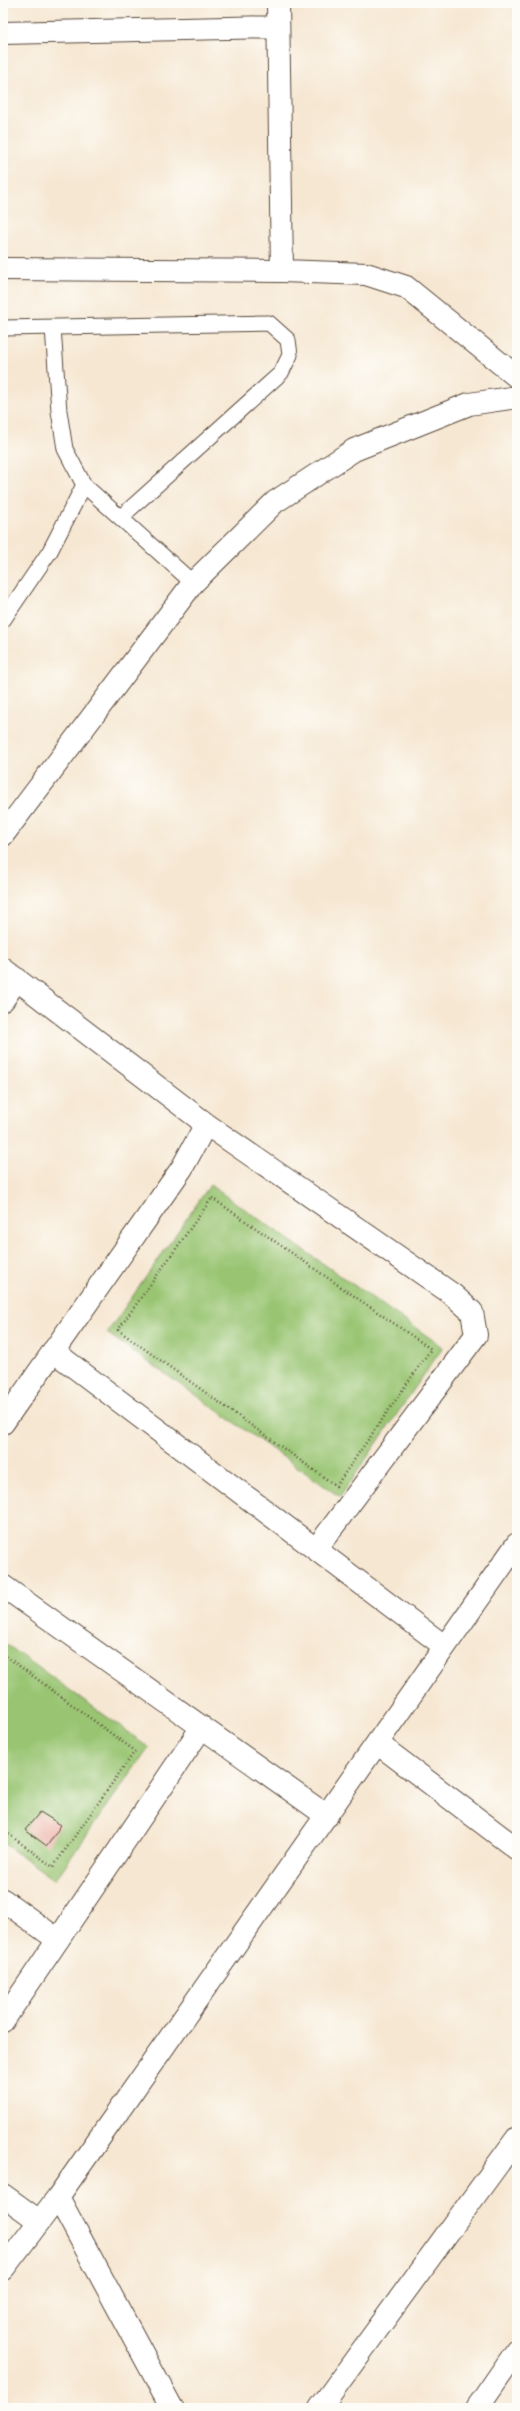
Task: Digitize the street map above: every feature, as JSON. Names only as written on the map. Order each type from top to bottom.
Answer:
[{"type":"street","points":[[278,3],[282,271]]},
{"type":"street","points":[[3,33],[278,27]]},
{"type":"street","points":[[3,269],[282,271],[366,274],[406,287],[517,377]]},
{"type":"street","points":[[3,835],[192,583],[275,502],[354,450],[469,404],[517,397]]},
{"type":"street","points":[[3,1000],[10,974],[206,1124],[452,1294],[472,1312],[476,1335],[316,1549]]},
{"type":"street","points":[[3,1423],[182,1168],[206,1124]]},
{"type":"street","points":[[53,1351],[444,1646]]},
{"type":"street","points":[[3,2269],[58,2197],[517,1544]]},
{"type":"street","points":[[3,1586],[327,1816]]},
{"type":"street","points":[[3,2020],[202,1727]]},
{"type":"street","points":[[377,1743],[517,1849]]},
{"type":"street","points":[[3,1900],[58,1940]]},
{"type":"street","points":[[320,2408],[517,2138]]},
{"type":"street","points":[[3,2195],[40,2221]]},
{"type":"street","points":[[58,2197],[172,2408]]},
{"type":"street","points":[[477,2408],[517,2350]]},
{"type":"lane","points":[[3,328],[269,323],[288,340],[290,356],[280,373],[121,517]]},
{"type":"lane","points":[[53,328],[59,411],[65,449],[84,485],[192,583]]},
{"type":"lane","points":[[3,620],[50,551],[84,485]]},
{"type":"path","points":[[212,1198],[431,1349],[336,1486],[118,1330],[212,1198]]},
{"type":"path","points":[[3,1654],[135,1751],[53,1867],[3,1830]]},
{"type":"green space","points":[[210,1185],[443,1347],[340,1497],[107,1333]]},
{"type":"green space","points":[[3,1642],[149,1747],[55,1880],[3,1843]]},
{"type":"building","points":[[40,1812],[61,1825],[47,1846],[25,1830]]}]
